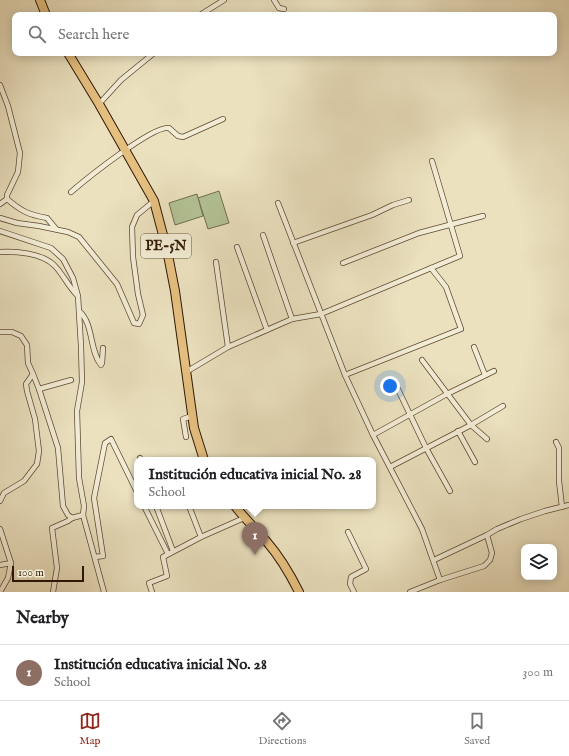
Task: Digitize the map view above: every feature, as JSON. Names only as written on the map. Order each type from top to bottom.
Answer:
[{"type":"highway","points":[[40,0],[45,12]]},
{"type":"highway","name":"PE-5N","points":[[70,56],[154,201],[170,267],[192,416],[197,442],[203,457]]},
{"type":"highway","points":[[237,509],[281,560],[299,592]]},
{"type":"street","points":[[205,12],[224,0]]},
{"type":"street","points":[[274,0],[279,8],[284,9]]},
{"type":"street","points":[[99,104],[121,80],[150,56]]},
{"type":"street","points":[[0,85],[8,106],[20,153],[18,172],[7,195],[7,199],[0,204]]},
{"type":"street","points":[[71,192],[135,143],[164,128],[169,128],[178,136],[183,137],[223,119]]},
{"type":"street","points":[[186,372],[228,347],[292,319],[321,314],[460,256],[432,161]]},
{"type":"street","points":[[7,199],[22,211],[47,218],[56,229]]},
{"type":"street","points":[[294,243],[409,200]]},
{"type":"street","points":[[0,218],[18,223],[56,229],[79,237],[117,284],[134,323],[139,324],[142,315],[133,257],[132,227],[137,215],[154,201]]},
{"type":"street","points":[[278,203],[345,375],[373,435],[422,529],[440,580]]},
{"type":"street","points":[[343,263],[419,233],[483,216]]},
{"type":"street","points":[[0,231],[51,248],[63,259],[73,278],[78,296],[81,346],[82,382],[77,411],[79,478],[84,506],[83,515],[104,592]]},
{"type":"street","points":[[263,235],[292,319]]},
{"type":"street","points":[[237,247],[267,330]]},
{"type":"street","points":[[0,252],[33,255],[47,260],[54,265],[78,296]]},
{"type":"street","points":[[216,262],[228,347]]},
{"type":"street","points":[[345,375],[461,329],[446,287],[432,268]]},
{"type":"street","points":[[79,311],[83,314],[87,323],[94,351],[101,365],[102,348]]},
{"type":"street","points":[[0,332],[12,332],[21,336],[27,345],[28,363],[39,389],[58,448],[63,506],[68,515],[72,518]]},
{"type":"street","points":[[474,347],[484,375]]},
{"type":"street","points":[[422,360],[471,425],[487,439]]},
{"type":"street","points":[[373,435],[447,394],[494,371]]},
{"type":"street","points":[[0,501],[2,492],[24,481],[37,464],[39,451],[35,419],[26,384],[33,374]]},
{"type":"street","points":[[39,389],[71,380]]},
{"type":"street","points":[[394,381],[426,448],[450,492]]},
{"type":"street","points":[[390,467],[471,425],[503,406]]},
{"type":"street","points":[[186,437],[183,419],[192,416]]},
{"type":"street","points":[[458,431],[475,462]]},
{"type":"street","points":[[95,557],[103,556],[94,498],[105,443],[111,439],[134,486]]},
{"type":"street","points":[[556,442],[559,448],[559,481],[562,507]]},
{"type":"street","points":[[434,560],[521,519],[545,510],[569,505]]},
{"type":"street","points":[[146,509],[168,554]]},
{"type":"street","points":[[157,509],[173,551]]},
{"type":"street","points":[[190,509],[200,537]]},
{"type":"street","points":[[53,592],[57,568],[52,528],[72,518],[83,515]]},
{"type":"street","points":[[152,592],[149,583],[167,576],[163,557],[200,537],[244,518]]},
{"type":"street","points":[[0,529],[11,563],[8,578],[0,592]]},
{"type":"street","points":[[348,532],[366,569],[351,577],[350,584],[354,592]]},
{"type":"street","points":[[410,592],[440,580],[484,566],[490,560],[492,553],[488,535]]},
{"type":"street","points":[[0,565],[11,563]]},
{"type":"green space","points":[[219,191],[229,223],[208,229],[198,198]]},
{"type":"green space","points":[[197,194],[203,216],[175,225],[169,203]]},
{"type":"place","name":"Institución educativa inicial No. 28","points":[[255,555]]}]
